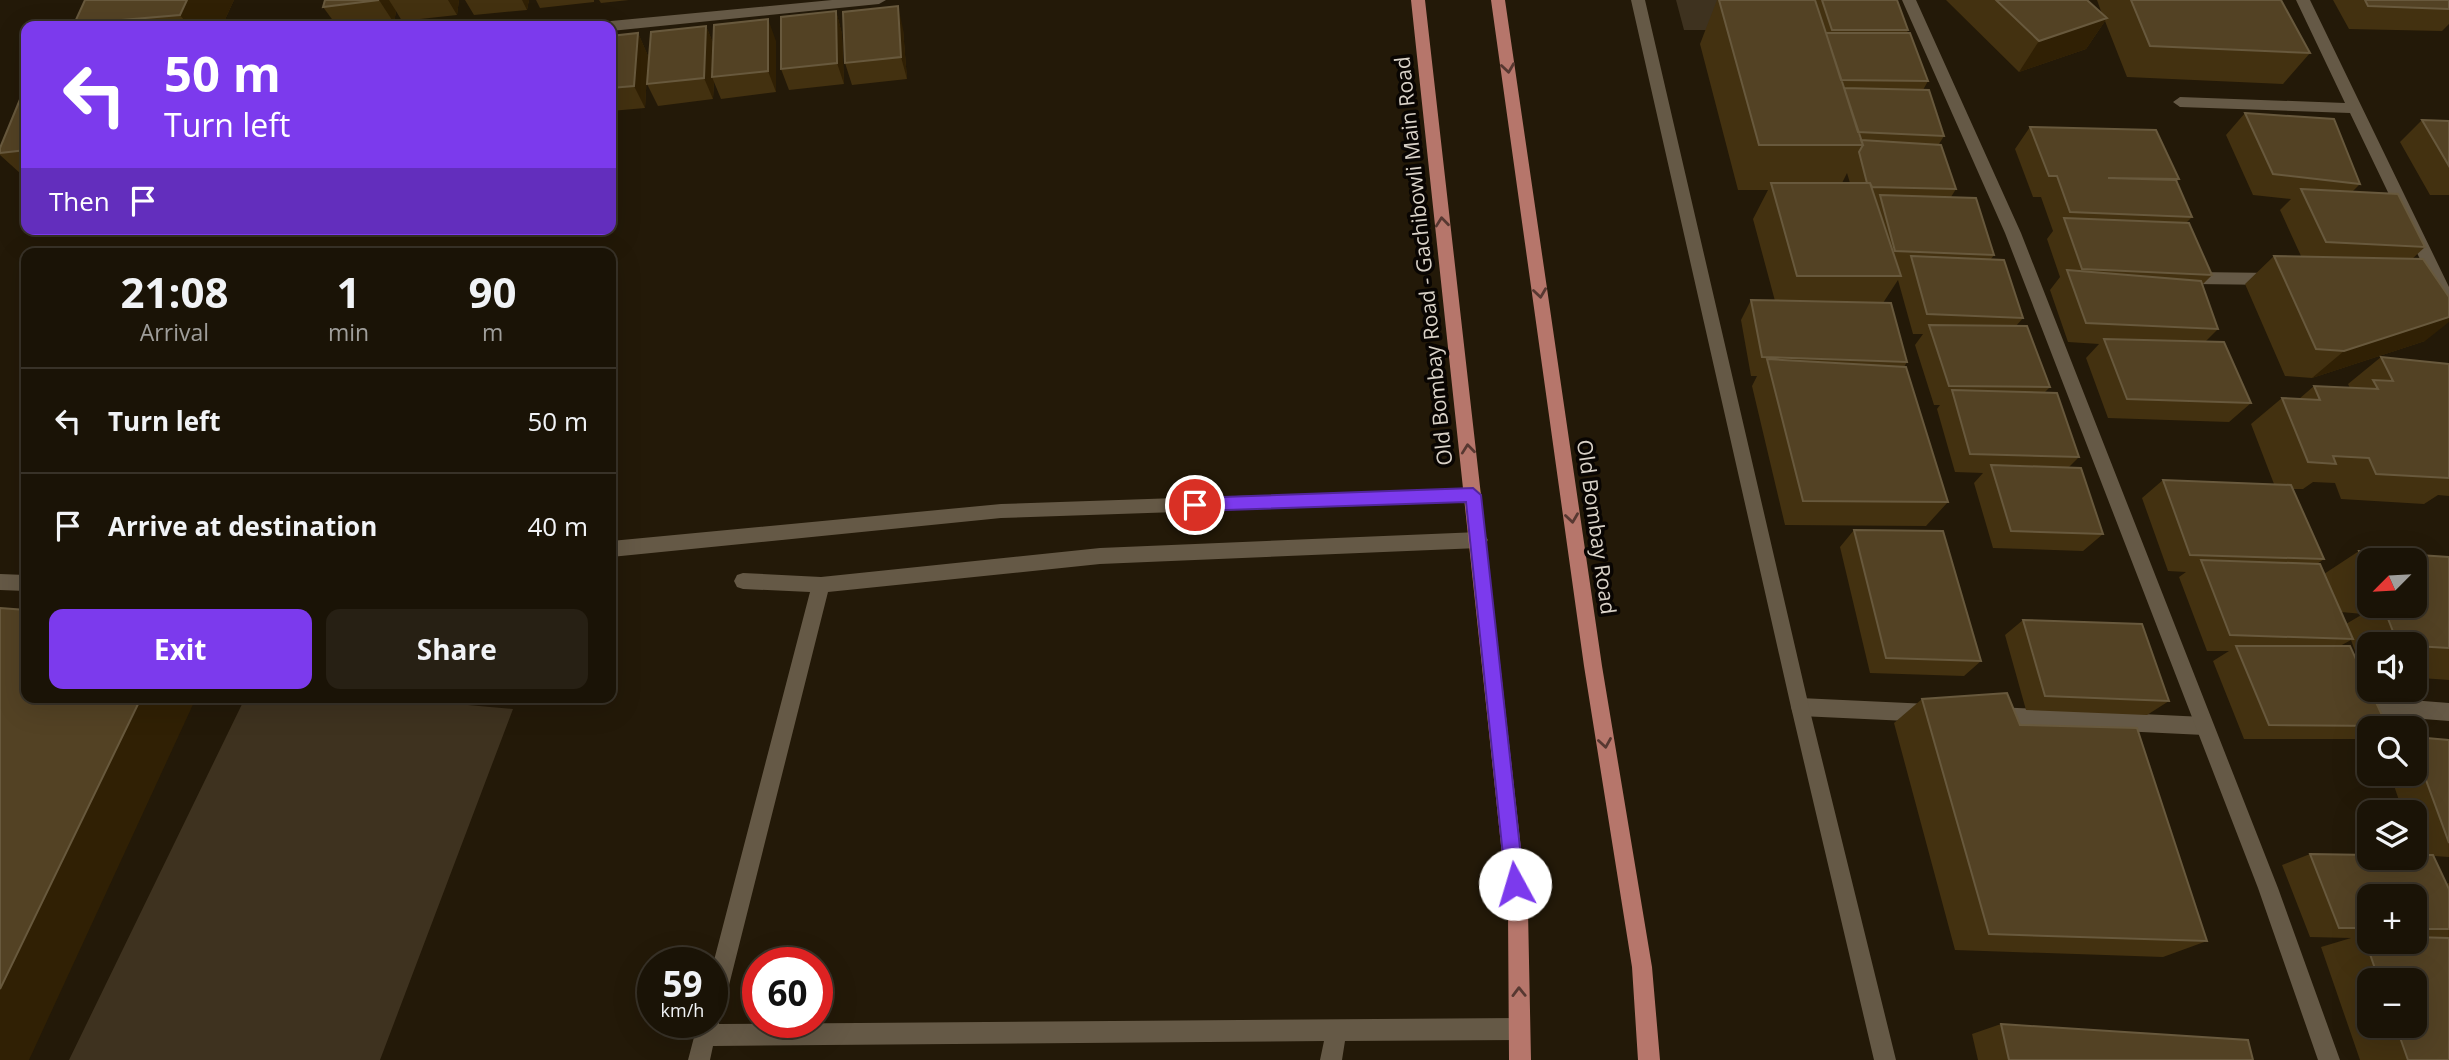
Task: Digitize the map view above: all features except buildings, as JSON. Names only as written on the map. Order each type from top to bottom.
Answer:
[{"type":"main road","name":"Old Bombay Road - Gachibowli Main Road","points":[[1418,0],[1518,911],[1520,1060]]},
{"type":"main road","name":"Old Bombay Road","points":[[1498,0],[1593,666],[1642,967],[1648,1060]]},
{"type":"street","points":[[616,26],[879,0]]},
{"type":"street","points":[[1638,0],[1800,707],[1885,1060]]},
{"type":"street","points":[[1909,0],[2013,233],[2268,888],[2329,1060]]},
{"type":"street","points":[[2303,0],[2356,108],[2432,281],[2449,303]]},
{"type":"street","points":[[2180,102],[2356,108]]},
{"type":"street","points":[[2195,278],[2290,279]]},
{"type":"street","points":[[616,548],[1001,511],[1473,495]]},
{"type":"street","points":[[743,581],[821,585],[1100,556],[1479,540]]},
{"type":"street","points":[[0,582],[21,583]]},
{"type":"street","points":[[728,947],[821,585]]},
{"type":"street","points":[[1800,707],[1952,714]]},
{"type":"street","points":[[2385,707],[2449,712]]},
{"type":"street","points":[[1980,716],[2204,726]]},
{"type":"street","points":[[728,1028],[1336,1031],[1519,1029]]},
{"type":"street","points":[[1331,1060],[1336,1031]]},
{"type":"street","points":[[699,1060],[704,1038]]},
{"type":"shaded area","points":[[1676,0],[1791,0],[1802,30],[1684,30]]},
{"type":"shaded area","points":[[243,703],[445,703],[513,709],[380,1060],[69,1060]]},
{"type":"route","points":[[1195,505],[1473,495],[1515,884]]}]
